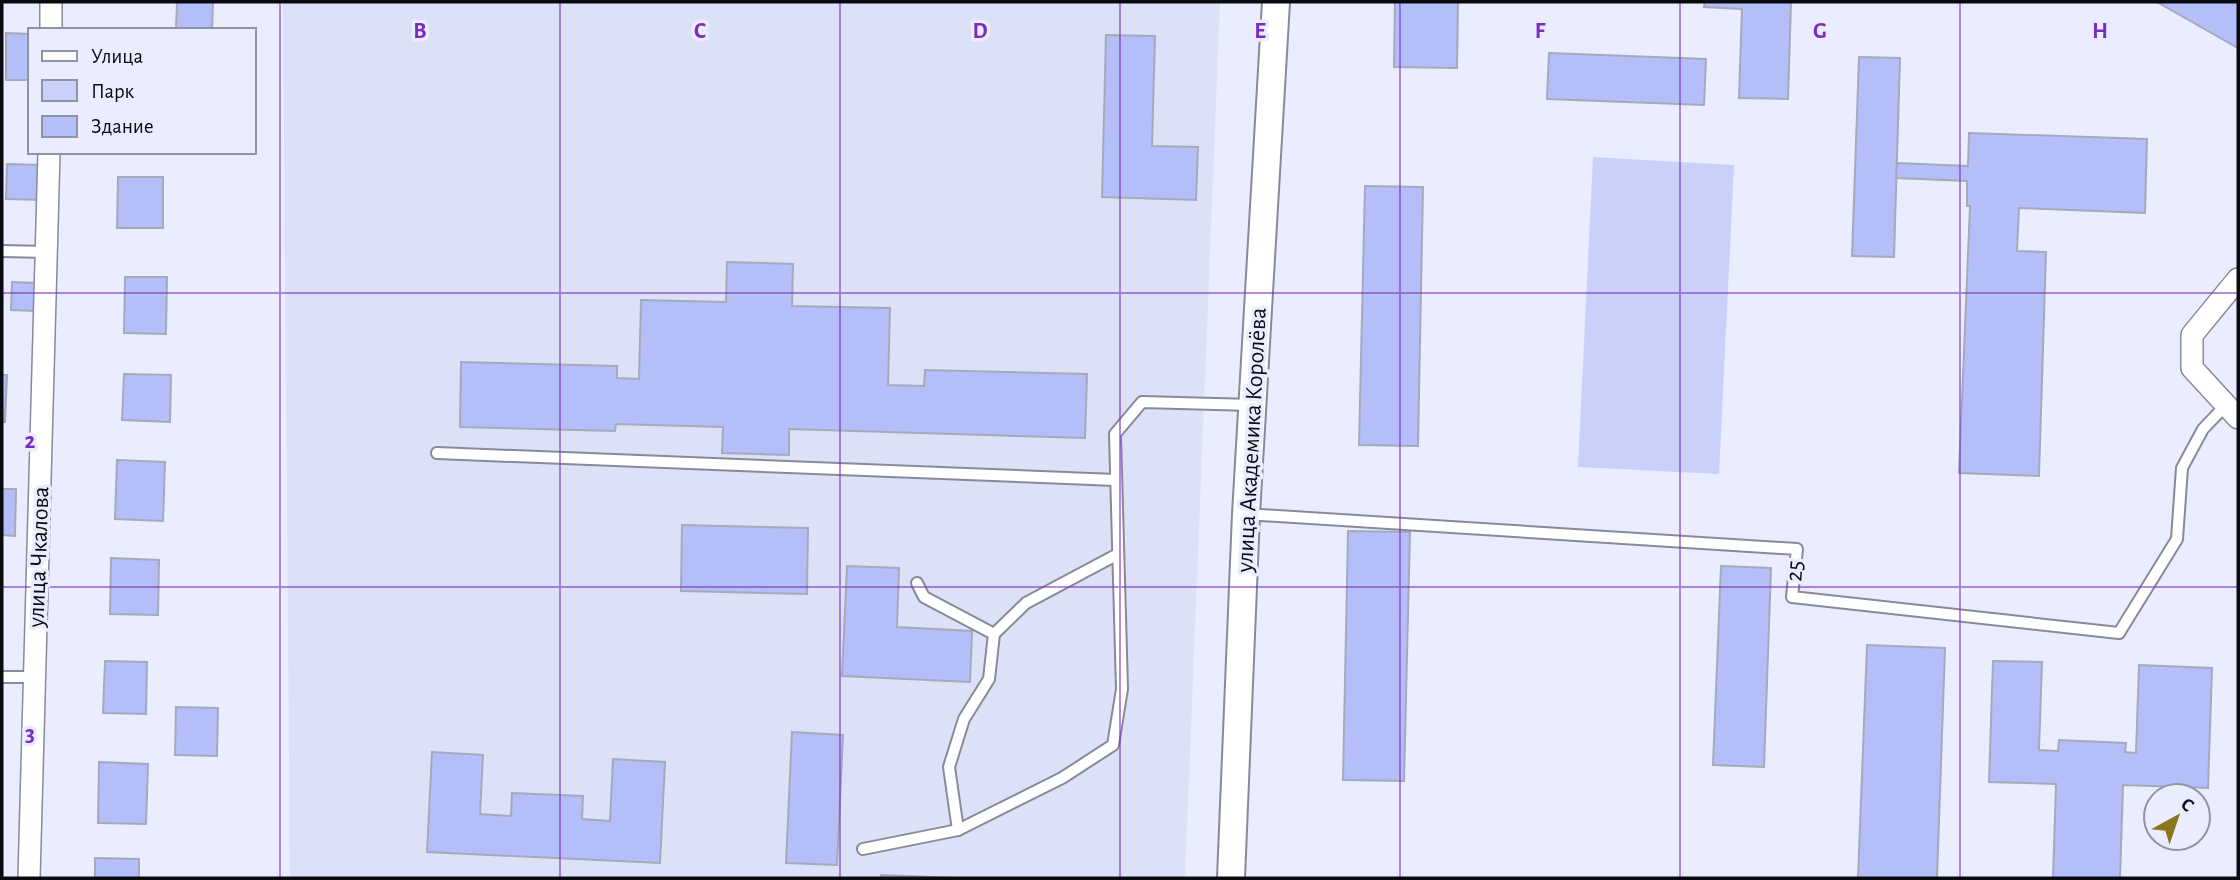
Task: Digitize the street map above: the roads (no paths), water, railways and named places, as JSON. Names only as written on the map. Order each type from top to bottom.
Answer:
[{"type":"street","points":[[51,2],[51,28]]},
{"type":"street","name":"улица Академика Королёва","points":[[1231,878],[1246,514],[1276,2]]},
{"type":"street","name":"улица Чкалова","points":[[29,878],[49,154]]},
{"type":"street","points":[[2232,412],[2192,368],[2192,335],[2238,279]]},
{"type":"lane","points":[[2,251],[48,252]]},
{"type":"lane","points":[[863,849],[958,830],[1062,778],[1113,746],[1122,689],[1115,434],[1142,402],[1252,405]]},
{"type":"lane","name":"25","points":[[1246,514],[1797,549],[1792,597],[2119,633],[2177,539],[2182,468],[2203,429],[2232,412]]},
{"type":"lane","points":[[437,453],[1116,480]]},
{"type":"lane","points":[[958,830],[949,767],[964,719],[989,679],[994,634],[1026,603],[1118,554]]},
{"type":"lane","points":[[917,583],[925,597],[994,634]]},
{"type":"lane","points":[[2,677],[33,677]]}]
